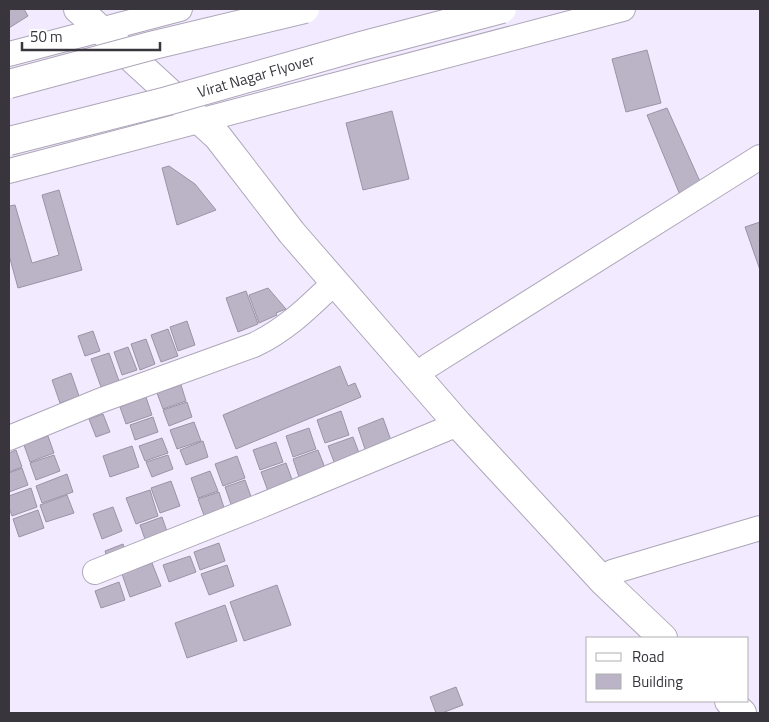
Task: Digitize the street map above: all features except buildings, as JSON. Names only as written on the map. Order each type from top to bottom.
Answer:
[{"type":"main road","points":[[78,9],[106,21],[151,74],[208,119],[228,130],[302,224],[612,572],[681,637]]},
{"type":"main road","points":[[9,84],[154,45],[305,9]]},
{"type":"main road","name":"Virat Nagar Flyover","points":[[9,141],[167,101],[361,46],[502,9]]},
{"type":"main road","points":[[208,119],[218,137],[292,233],[458,424],[603,581],[662,637]]},
{"type":"main road","points":[[730,702],[742,713]]},
{"type":"main road","points":[[749,702],[760,713]]},
{"type":"street","points":[[9,54],[106,21],[180,9]]},
{"type":"street","points":[[9,170],[623,9]]},
{"type":"street","points":[[428,366],[760,157]]},
{"type":"street","points":[[9,438],[100,401],[254,345],[285,327],[335,282]]},
{"type":"street","points":[[96,572],[258,508],[458,424]]},
{"type":"street","points":[[612,572],[760,528]]}]
